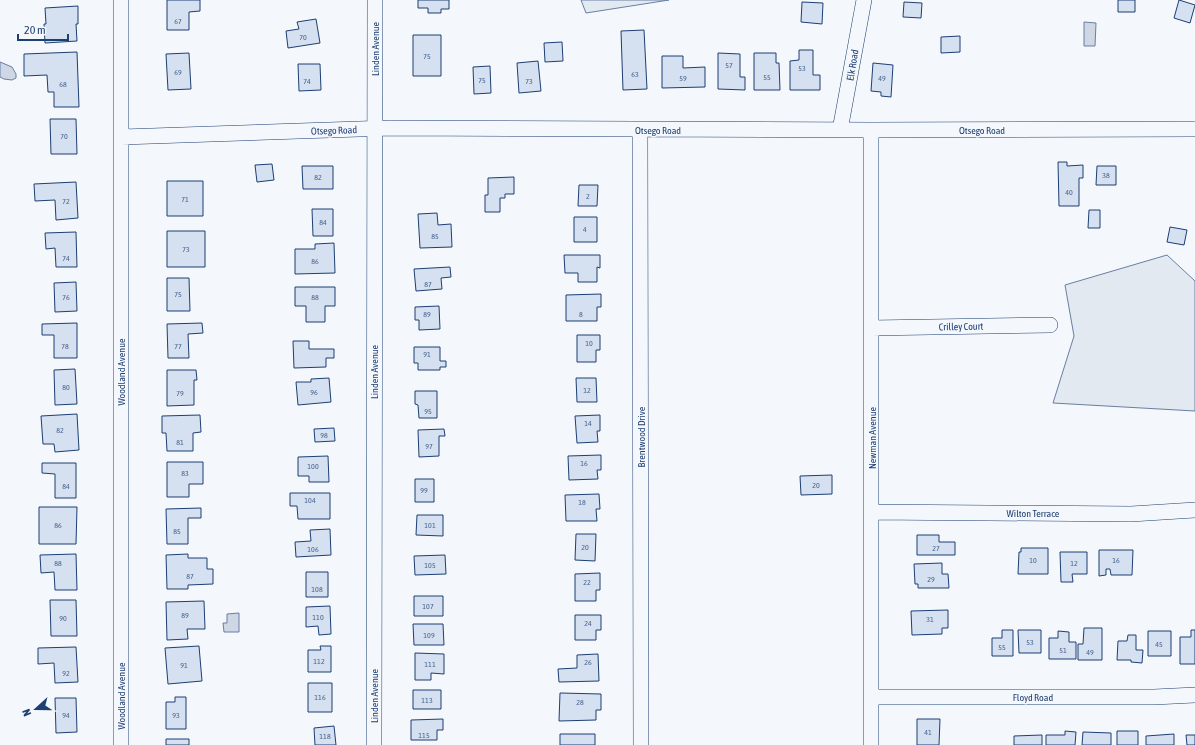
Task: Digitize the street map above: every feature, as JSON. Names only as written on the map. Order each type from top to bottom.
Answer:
[{"type":"street","name":"Woodland Avenue","points":[[121,0],[121,745]]},
{"type":"street","name":"Linden Avenue","points":[[374,745],[375,0]]},
{"type":"street","name":"Elk Road","points":[[840,130],[864,0]]},
{"type":"street","name":"Otsego Road","points":[[122,137],[374,129],[1195,129]]},
{"type":"street","name":"Brentwood Drive","points":[[640,130],[641,745]]},
{"type":"street","name":"Newman Avenue","points":[[871,130],[871,745]]},
{"type":"street","name":"Crilley Court","points":[[872,328],[1050,325]]},
{"type":"street","name":"Wilton Terrace","points":[[871,512],[1131,514],[1195,510]]},
{"type":"street","name":"Floyd Road","points":[[871,697],[1154,697],[1195,695]]},
{"type":"shaded area","points":[[581,0],[669,0],[586,13]]},
{"type":"shaded area","points":[[1084,22],[1096,23],[1095,46],[1084,46]]},
{"type":"shaded area","points":[[0,62],[12,67],[16,74],[16,78],[12,80],[0,77]]},
{"type":"shaded area","points":[[1167,255],[1195,281],[1195,411],[1053,403],[1074,336],[1065,285]]},
{"type":"shaded area","points":[[239,613],[239,632],[224,632],[223,623],[227,623],[227,614]]},
{"type":"building","points":[[167,0],[200,0],[200,11],[189,12],[189,30],[167,30]]},
{"type":"building","points":[[418,0],[449,0],[449,9],[441,9],[441,13],[428,13],[428,8],[418,8]]},
{"type":"building","points":[[1118,0],[1135,0],[1135,12],[1118,12]]},
{"type":"building","points":[[1179,0],[1195,5],[1190,23],[1174,18]]},
{"type":"building","points":[[802,2],[823,3],[822,24],[801,22]]},
{"type":"building","points":[[904,2],[922,3],[921,18],[903,17]]},
{"type":"building","points":[[78,6],[78,24],[76,24],[77,41],[45,43],[45,8]]},
{"type":"building","points":[[316,19],[320,43],[288,48],[286,31],[299,29],[297,22]]},
{"type":"building","points":[[644,30],[647,89],[623,90],[621,31]]},
{"type":"building","points":[[413,35],[441,35],[441,76],[413,76]]},
{"type":"building","points":[[960,36],[960,52],[941,53],[941,37]]},
{"type":"building","points":[[562,42],[563,61],[545,62],[544,43]]},
{"type":"building","points":[[799,50],[813,50],[813,75],[820,75],[820,90],[790,90],[790,61],[799,60]]},
{"type":"building","points":[[77,52],[79,107],[54,107],[54,92],[48,92],[47,75],[24,76],[24,54]]},
{"type":"building","points":[[189,53],[191,89],[168,90],[166,54]]},
{"type":"building","points":[[718,53],[740,54],[740,77],[745,77],[745,90],[718,89]]},
{"type":"building","points":[[754,53],[776,53],[776,63],[779,63],[780,90],[754,90]]},
{"type":"building","points":[[662,56],[683,56],[683,68],[705,67],[705,87],[662,88]]},
{"type":"building","points":[[538,61],[541,91],[519,93],[517,63]]},
{"type":"building","points":[[873,63],[893,65],[891,97],[881,96],[881,92],[871,91]]},
{"type":"building","points":[[298,64],[320,64],[321,90],[299,91]]},
{"type":"building","points":[[490,66],[491,93],[474,94],[473,67]]},
{"type":"building","points":[[50,119],[76,119],[77,154],[51,154]]},
{"type":"building","points":[[1058,162],[1067,162],[1067,166],[1083,165],[1083,178],[1079,178],[1079,206],[1059,206]]},
{"type":"building","points":[[272,164],[274,180],[257,182],[255,165]]},
{"type":"building","points":[[302,166],[333,166],[333,189],[303,189]]},
{"type":"building","points":[[1097,166],[1116,166],[1116,185],[1096,185]]},
{"type":"building","points":[[514,177],[514,194],[505,194],[505,198],[500,198],[500,212],[485,212],[485,195],[488,195],[488,178]]},
{"type":"building","points":[[167,181],[203,181],[203,216],[167,216]]},
{"type":"building","points":[[76,182],[78,218],[56,220],[55,200],[35,201],[34,184]]},
{"type":"building","points":[[579,185],[598,185],[597,206],[578,206]]},
{"type":"building","points":[[312,209],[333,209],[333,236],[313,236]]},
{"type":"building","points":[[1089,210],[1100,210],[1100,228],[1088,228]]},
{"type":"building","points":[[437,213],[438,225],[451,224],[452,247],[420,248],[418,214]]},
{"type":"building","points":[[574,217],[597,217],[597,242],[574,242]]},
{"type":"building","points":[[1170,227],[1187,230],[1184,245],[1167,242]]},
{"type":"building","points":[[167,231],[205,231],[205,267],[167,267]]},
{"type":"building","points":[[76,232],[77,267],[56,267],[55,248],[46,249],[45,233]]},
{"type":"building","points":[[334,243],[335,273],[295,274],[295,249],[315,249],[315,244]]},
{"type":"building","points":[[564,255],[600,255],[600,268],[597,267],[597,282],[578,282],[578,273],[565,273]]},
{"type":"building","points":[[450,267],[451,277],[441,278],[442,289],[416,291],[414,269]]},
{"type":"building","points":[[167,278],[189,278],[190,311],[167,311]]},
{"type":"building","points":[[76,282],[77,311],[55,312],[54,283]]},
{"type":"building","points":[[295,287],[335,287],[335,306],[325,306],[325,322],[306,322],[306,306],[295,306]]},
{"type":"building","points":[[601,294],[601,307],[597,307],[597,321],[566,321],[566,295]]},
{"type":"building","points":[[439,306],[440,329],[419,330],[419,320],[415,320],[415,307]]},
{"type":"building","points":[[77,323],[77,358],[54,358],[54,335],[42,335],[42,324]]},
{"type":"building","points":[[202,323],[203,333],[188,334],[189,358],[168,358],[167,324]]},
{"type":"building","points":[[577,335],[600,335],[600,350],[596,350],[596,362],[577,362]]},
{"type":"building","points":[[293,341],[309,341],[309,349],[334,349],[334,358],[326,358],[326,367],[294,368]]},
{"type":"building","points":[[414,347],[440,347],[440,361],[446,361],[446,367],[440,367],[440,370],[418,370],[418,363],[414,363]]},
{"type":"building","points":[[75,369],[77,404],[55,405],[54,370]]},
{"type":"building","points":[[167,370],[196,370],[197,380],[194,380],[194,405],[167,406]]},
{"type":"building","points":[[329,378],[331,402],[298,405],[296,382],[311,382],[311,379]]},
{"type":"building","points":[[576,378],[596,378],[597,402],[577,402]]},
{"type":"building","points":[[415,391],[437,391],[437,418],[419,418],[418,405],[415,404]]},
{"type":"building","points":[[77,414],[79,450],[55,452],[54,444],[43,444],[41,416]]},
{"type":"building","points":[[200,415],[201,432],[193,433],[193,451],[167,451],[166,433],[162,433],[162,416]]},
{"type":"building","points":[[600,415],[600,431],[597,431],[598,442],[577,443],[575,416]]},
{"type":"building","points":[[334,428],[335,441],[315,442],[314,429]]},
{"type":"building","points":[[444,429],[445,436],[439,436],[439,456],[419,457],[418,430]]},
{"type":"building","points":[[601,455],[601,470],[597,470],[598,479],[569,480],[568,456]]},
{"type":"building","points":[[328,456],[329,482],[309,482],[309,476],[298,476],[298,457]]},
{"type":"building","points":[[167,462],[203,462],[203,484],[189,484],[189,497],[167,497]]},
{"type":"building","points":[[42,463],[76,463],[76,498],[55,498],[55,474],[42,473]]},
{"type":"building","points":[[832,475],[832,494],[801,495],[800,476]]},
{"type":"building","points":[[415,479],[434,479],[434,502],[415,502]]},
{"type":"building","points":[[290,493],[330,493],[330,519],[298,519],[297,506],[290,506]]},
{"type":"building","points":[[599,494],[600,509],[596,509],[597,521],[566,521],[565,495]]},
{"type":"building","points":[[39,507],[77,507],[76,544],[39,544]]},
{"type":"building","points":[[201,508],[201,518],[188,518],[188,544],[167,544],[166,509]]},
{"type":"building","points":[[417,515],[443,515],[443,536],[416,535]]},
{"type":"building","points":[[330,529],[331,555],[296,557],[295,542],[311,541],[310,530]]},
{"type":"building","points":[[576,534],[596,534],[595,561],[575,560]]},
{"type":"building","points":[[917,535],[939,535],[939,542],[955,542],[955,555],[917,555]]},
{"type":"building","points":[[1021,548],[1048,548],[1048,574],[1018,574],[1019,552],[1021,552]]},
{"type":"building","points":[[1099,550],[1133,550],[1132,575],[1111,575],[1110,569],[1106,569],[1106,575],[1099,576]]},
{"type":"building","points":[[1060,552],[1087,552],[1087,574],[1072,574],[1073,582],[1061,582]]},
{"type":"building","points":[[76,554],[77,590],[55,590],[54,572],[41,573],[40,555]]},
{"type":"building","points":[[188,554],[188,558],[207,558],[207,569],[213,569],[213,584],[188,585],[188,589],[167,589],[166,555]]},
{"type":"building","points":[[445,555],[446,574],[415,575],[414,556]]},
{"type":"building","points":[[942,563],[942,574],[948,574],[949,588],[918,588],[918,584],[915,584],[914,564]]},
{"type":"building","points":[[306,572],[328,572],[328,597],[306,597]]},
{"type":"building","points":[[600,573],[600,590],[596,590],[596,601],[575,601],[575,574]]},
{"type":"building","points":[[414,596],[443,596],[443,616],[414,616]]},
{"type":"building","points":[[50,600],[76,600],[77,636],[51,636]]},
{"type":"building","points":[[204,601],[205,629],[187,629],[188,639],[167,640],[166,602]]},
{"type":"building","points":[[330,606],[331,634],[319,635],[318,626],[306,627],[306,607]]},
{"type":"building","points":[[948,610],[948,628],[942,628],[942,634],[912,635],[911,611]]},
{"type":"building","points":[[575,615],[601,615],[601,630],[596,630],[596,640],[575,640]]},
{"type":"building","points":[[413,624],[443,624],[444,645],[414,645]]},
{"type":"building","points":[[1084,628],[1102,628],[1102,660],[1078,660],[1078,644],[1083,644]]},
{"type":"building","points":[[1002,630],[1013,630],[1013,656],[992,656],[992,638],[1002,638]]},
{"type":"building","points":[[1018,630],[1041,630],[1041,653],[1019,653]]},
{"type":"building","points":[[1191,630],[1195,630],[1195,664],[1180,664],[1180,637],[1191,637]]},
{"type":"building","points":[[1058,631],[1069,632],[1069,642],[1076,642],[1076,659],[1049,659],[1049,638],[1058,638]]},
{"type":"building","points":[[1148,631],[1171,631],[1171,656],[1148,656]]},
{"type":"building","points":[[1128,635],[1136,635],[1136,650],[1143,650],[1142,663],[1131,662],[1131,660],[1117,660],[1118,641],[1127,641]]},
{"type":"building","points":[[199,646],[202,681],[168,684],[165,648]]},
{"type":"building","points":[[320,646],[331,646],[331,672],[308,672],[308,650],[321,650]]},
{"type":"building","points":[[76,647],[78,682],[55,683],[54,663],[38,664],[38,648]]},
{"type":"building","points":[[415,653],[444,654],[444,674],[431,673],[431,680],[415,680]]},
{"type":"building","points":[[598,654],[599,681],[559,682],[558,669],[577,668],[577,655]]},
{"type":"building","points":[[308,683],[332,683],[332,712],[308,712]]},
{"type":"building","points":[[413,690],[441,690],[441,709],[413,709]]},
{"type":"building","points":[[560,693],[601,694],[601,710],[596,710],[596,720],[559,721]]},
{"type":"building","points":[[175,697],[186,697],[186,729],[166,729],[166,702],[175,702]]},
{"type":"building","points":[[55,698],[76,698],[77,732],[56,733]]},
{"type":"building","points":[[443,719],[443,730],[437,730],[437,740],[411,740],[411,720]]},
{"type":"building","points":[[917,719],[940,719],[939,745],[917,745]]},
{"type":"building","points":[[334,726],[336,745],[315,745],[314,728]]},
{"type":"building","points":[[1065,731],[1076,732],[1075,745],[1046,745],[1046,735],[1065,735]]},
{"type":"building","points":[[1117,731],[1138,731],[1138,745],[1117,745]]},
{"type":"building","points":[[1083,732],[1111,733],[1111,745],[1082,745]]},
{"type":"building","points":[[560,734],[595,734],[595,745],[560,745]]},
{"type":"building","points":[[1174,734],[1174,745],[1146,745],[1146,736]]},
{"type":"building","points":[[1042,735],[1042,745],[1014,745],[1014,736]]},
{"type":"building","points":[[1186,735],[1195,735],[1195,745],[1187,745]]},
{"type":"building","points":[[166,739],[189,739],[189,745],[166,745]]}]
